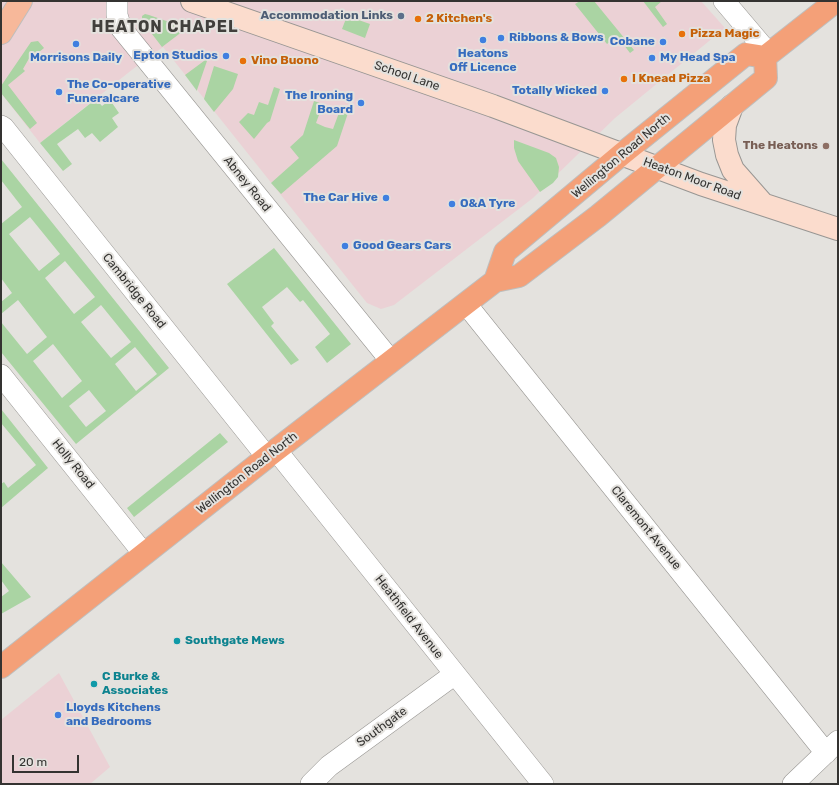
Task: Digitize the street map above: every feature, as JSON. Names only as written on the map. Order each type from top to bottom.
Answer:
[{"type":"highway","points":[[767,56],[836,1]]},
{"type":"highway","name":"Wellington Road North","points":[[1,667],[271,453],[495,281],[519,276],[598,216],[766,78],[767,56],[746,54],[622,154],[505,252],[495,281]]},
{"type":"main road","points":[[1,33],[22,1]]},
{"type":"main road","name":"School Lane","points":[[192,1],[471,98],[622,154]]},
{"type":"main road","name":"Heaton Moor Road","points":[[732,106],[724,125],[724,140],[727,155],[733,170],[763,204]]},
{"type":"main road","name":"Heaton Moor Road","points":[[622,154],[656,168],[838,229]]},
{"type":"street","name":"Abney Road","points":[[117,1],[117,15],[121,28],[391,361]]},
{"type":"street","points":[[724,1],[767,56]]},
{"type":"street","name":"Cambridge Road","points":[[1,126],[271,453]]},
{"type":"street","name":"Claremont Avenue","points":[[466,304],[832,747]]},
{"type":"street","name":"Holly Road","points":[[1,375],[144,554]]},
{"type":"street","name":"Heathfield Avenue","points":[[271,453],[543,784]]},
{"type":"street","name":"Southgate","points":[[311,784],[329,766],[454,674]]},
{"type":"street","points":[[793,784],[832,747]]},
{"type":"shaded area","points":[[1,1],[701,1],[725,28],[615,118],[533,198],[394,305],[381,309],[367,303],[163,47],[40,143],[1,93]]},
{"type":"shaded area","points":[[59,673],[110,767],[90,784],[1,784],[1,720]]},
{"type":"green space","points":[[580,1],[594,1],[634,50],[630,53],[617,36],[607,44],[575,4]]},
{"type":"green space","points":[[643,1],[662,1],[655,7],[667,24],[663,27]]},
{"type":"green space","points":[[145,14],[187,28],[162,47],[142,21],[142,16]]},
{"type":"green space","points":[[347,16],[370,24],[365,38],[342,29]]},
{"type":"green space","points":[[38,41],[44,48],[33,57],[31,55],[23,69],[25,71],[8,85],[37,123],[30,129],[1,93],[1,86],[31,42]]},
{"type":"green space","points":[[208,58],[197,90],[197,91],[185,75]]},
{"type":"green space","points":[[214,66],[238,74],[233,89],[214,112],[204,99]]},
{"type":"green space","points":[[274,87],[280,89],[270,121],[254,139],[239,122],[248,113],[254,115],[259,102],[268,105]]},
{"type":"green space","points":[[96,99],[102,106],[110,100],[119,113],[112,118],[118,127],[100,142],[92,133],[85,138],[78,129],[57,144],[72,164],[63,171],[40,143]]},
{"type":"green space","points":[[314,101],[323,104],[316,123],[325,127],[333,129],[340,110],[348,113],[337,146],[281,194],[271,183],[299,158],[290,147],[303,135]]},
{"type":"green space","points":[[514,140],[549,153],[556,158],[559,167],[558,177],[553,183],[540,192],[518,161],[514,148]]},
{"type":"green space","points":[[1,159],[169,368],[76,444],[1,352],[1,322],[27,354],[47,337],[18,300],[1,314],[1,302],[12,293],[1,278],[1,224],[22,207],[1,180]],"holes":[[[30,217],[60,254],[39,271],[9,234]],[[65,261],[95,297],[74,314],[45,278]],[[101,305],[131,342],[111,358],[81,322]],[[53,344],[82,381],[62,398],[33,361]],[[135,347],[157,374],[136,391],[115,364]],[[89,390],[106,411],[86,427],[69,406]]]},
{"type":"green space","points":[[274,248],[351,344],[327,363],[315,347],[330,334],[303,300],[300,302],[287,287],[262,307],[274,323],[271,326],[299,360],[291,365],[227,284]]},
{"type":"green space","points":[[1,409],[48,468],[1,508],[1,484],[4,482],[8,488],[36,465],[1,423]]},
{"type":"green space","points":[[220,433],[228,442],[134,517],[127,508]]},
{"type":"green space","points":[[1,562],[31,597],[1,614],[1,597],[9,591],[1,580]]},
{"type":"place","name":"Accommodation Links","points":[[401,16]]},
{"type":"place","name":"2 Kitchen's","points":[[418,19]]},
{"type":"place","name":"Pizza Magic","points":[[682,34]]},
{"type":"place","name":"Ribbons & Bows","points":[[501,38]]},
{"type":"place","name":"Heatons Off Licence","points":[[483,40]]},
{"type":"place","name":"Cobane","points":[[663,42]]},
{"type":"place","name":"Morrisons Daily","points":[[76,44]]},
{"type":"place","name":"Epton Studios","points":[[226,56]]},
{"type":"place","name":"My Head Spa","points":[[652,58]]},
{"type":"place","name":"Vino Buono","points":[[243,61]]},
{"type":"place","name":"I Knead Pizza","points":[[624,79]]},
{"type":"place","name":"Totally Wicked","points":[[605,91]]},
{"type":"place","name":"The Co-operative Funeralcare","points":[[59,92]]},
{"type":"place","name":"The Ironing Board","points":[[361,103]]},
{"type":"place","name":"The Heatons","points":[[826,146]]},
{"type":"place","name":"The Car Hive","points":[[386,198]]},
{"type":"place","name":"O&A Tyre","points":[[452,204]]},
{"type":"place","name":"Good Gears Cars","points":[[345,246]]},
{"type":"place","name":"Southgate Mews","points":[[177,641]]},
{"type":"place","name":"C Burke & Associates","points":[[94,684]]},
{"type":"place","name":"Lloyds Kitchens and Bedrooms","points":[[58,715]]},
{"type":"district","name":"HEATON CHAPEL","points":[[165,27]]}]
